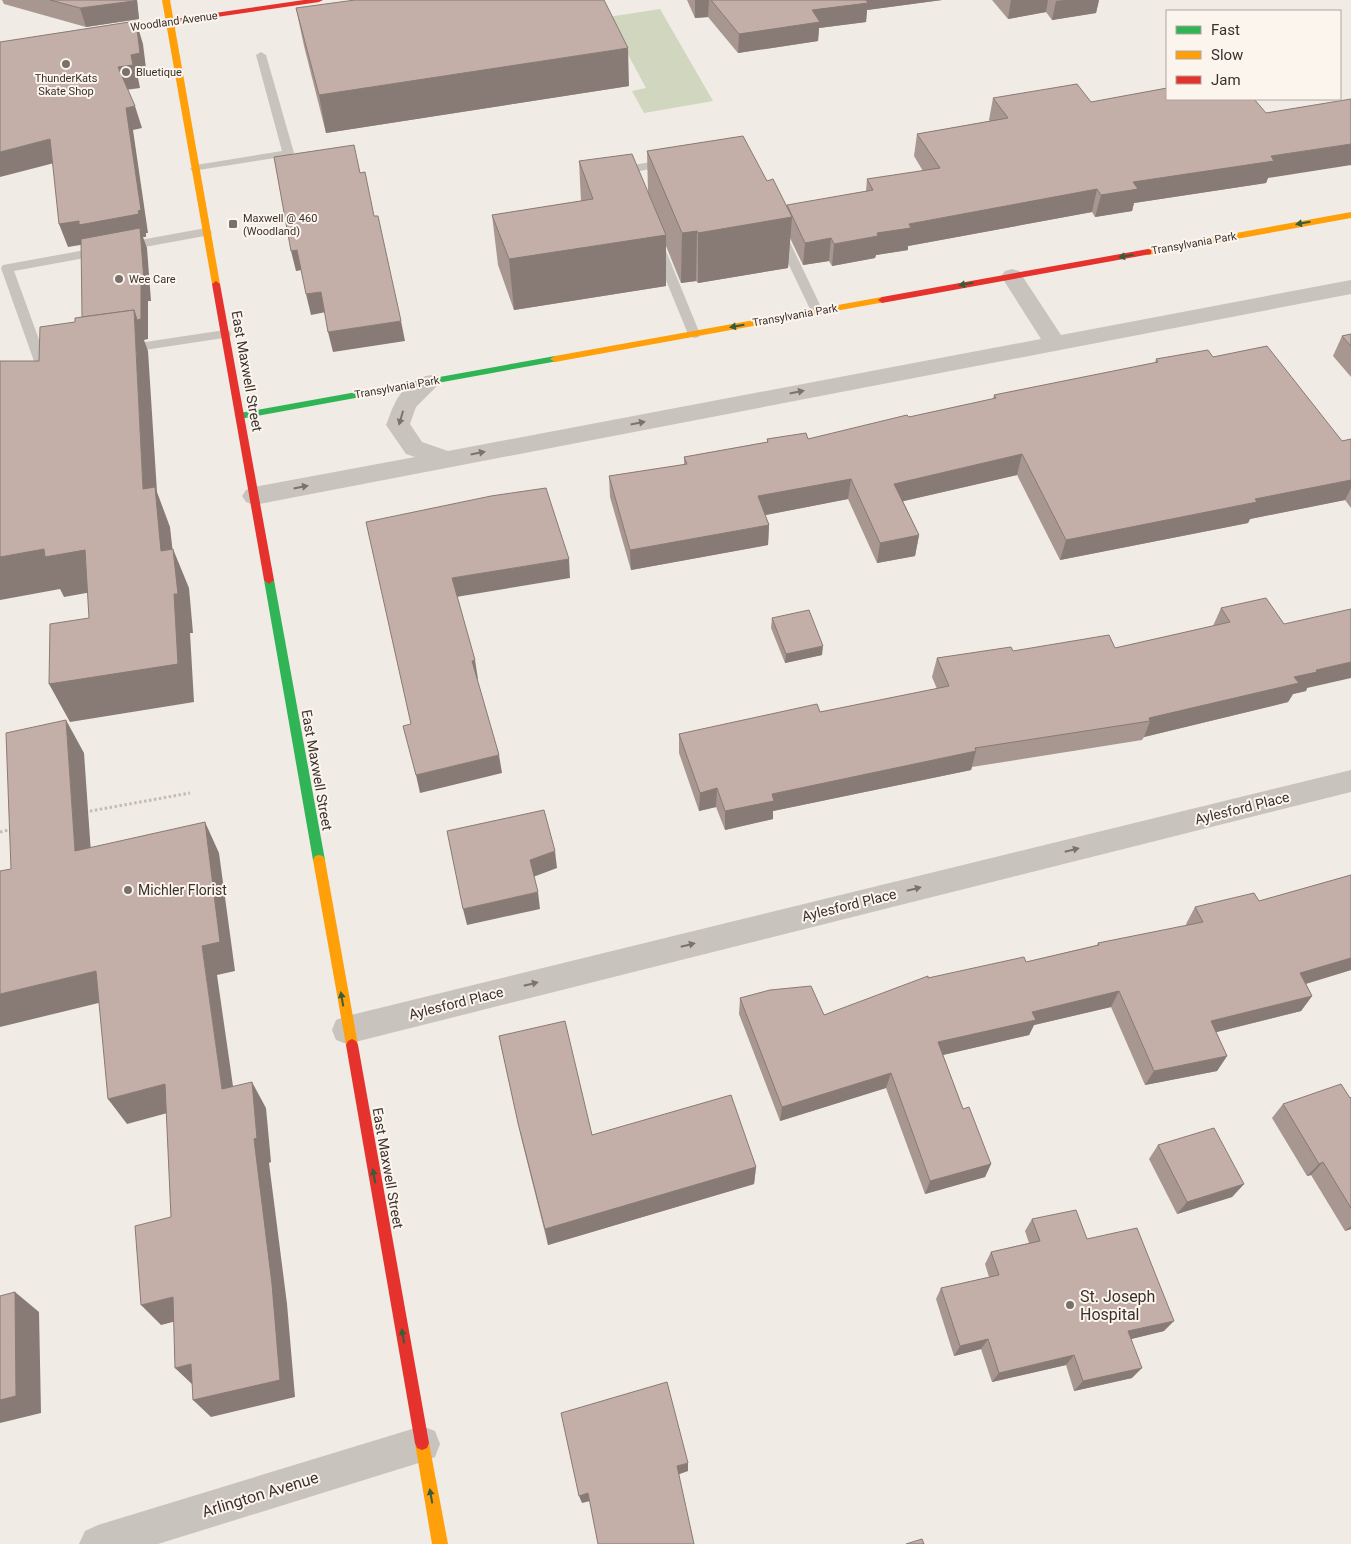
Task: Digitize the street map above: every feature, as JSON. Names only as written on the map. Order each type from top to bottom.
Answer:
[{"type":"main road","name":"East Maxwell Street","points":[[166,0],[347,1030],[440,1544]]},
{"type":"main road","name":"Woodland Avenue","points":[[87,34],[319,0]]},
{"type":"main road","name":"Transylvania Park","points":[[240,416],[1351,215]]},
{"type":"street","points":[[1012,276],[1055,343]]},
{"type":"street","points":[[254,496],[1351,287]]},
{"type":"street","points":[[431,381],[406,403],[398,426],[414,448],[448,459]]},
{"type":"street","name":"Aylesford Place","points":[[347,1030],[1351,781]]},
{"type":"street","name":"Arlington Avenue","points":[[98,1544],[422,1444]]},
{"type":"lane","points":[[196,169],[288,153],[261,55]]},
{"type":"lane","points":[[634,187],[627,170],[684,161]]},
{"type":"lane","points":[[776,224],[817,311]]},
{"type":"lane","points":[[652,231],[694,334]]},
{"type":"lane","points":[[69,357],[40,361],[7,268],[206,232]]},
{"type":"lane","points":[[116,350],[225,334]]},
{"type":"path","points":[[80,813],[190,793]]},
{"type":"path","points":[[0,832],[19,827]]},
{"type":"green space","points":[[660,9],[713,101],[644,113],[632,91],[646,88],[608,17]]},
{"type":"building","points":[[50,0],[134,0],[134,1],[80,8]]},
{"type":"building","points":[[355,0],[604,0],[628,48],[319,95],[296,8]]},
{"type":"building","points":[[711,0],[866,0],[868,3],[812,10],[820,22],[739,34]]},
{"type":"building","points":[[136,21],[140,53],[131,55],[133,65],[118,67],[135,106],[126,108],[141,210],[138,211],[139,214],[79,225],[79,221],[59,224],[50,139],[0,152],[0,42]]},
{"type":"building","points":[[1077,84],[1091,102],[1166,88],[1166,100],[1255,100],[1266,113],[1351,99],[1351,144],[1271,156],[1274,161],[1133,182],[1138,189],[1101,195],[1097,189],[909,224],[911,228],[877,233],[878,236],[834,244],[831,238],[805,243],[787,205],[873,190],[867,179],[940,168],[917,134],[1008,118],[993,98]]},
{"type":"building","points":[[743,136],[767,181],[773,179],[792,217],[698,233],[697,231],[682,233],[647,151]]},
{"type":"building","points":[[354,145],[360,173],[365,172],[374,216],[378,216],[401,321],[328,332],[321,292],[306,294],[297,250],[291,251],[274,157]]},
{"type":"building","points":[[632,154],[666,235],[509,259],[492,215],[593,199],[579,161]]},
{"type":"building","points":[[140,228],[144,281],[141,281],[141,319],[137,320],[134,310],[82,317],[81,239]]},
{"type":"building","points":[[134,310],[143,489],[155,487],[161,551],[173,549],[178,594],[174,594],[178,664],[49,684],[50,624],[89,618],[85,550],[45,557],[44,549],[0,557],[0,361],[39,361],[40,327],[75,322],[75,318]]},
{"type":"building","points":[[1351,334],[1351,346],[1342,336]]},
{"type":"building","points":[[1267,346],[1342,441],[1351,439],[1351,480],[1255,499],[1257,502],[1066,540],[1022,454],[894,484],[919,535],[880,543],[851,479],[758,496],[769,525],[630,550],[609,476],[687,464],[684,457],[768,442],[767,439],[806,433],[808,439],[907,415],[909,417],[996,398],[994,395],[1158,362],[1156,359],[1208,350],[1213,357]]},
{"type":"building","points":[[546,488],[569,559],[452,578],[475,660],[472,661],[499,755],[416,775],[403,726],[411,724],[366,522],[491,496]]},
{"type":"building","points":[[1266,598],[1284,624],[1351,609],[1351,662],[1294,677],[1299,683],[1149,718],[1150,721],[975,748],[976,751],[772,794],[774,801],[725,811],[717,788],[700,793],[679,734],[817,704],[820,712],[949,686],[937,658],[1011,647],[1013,651],[1109,635],[1115,648],[1230,622],[1221,608]]},
{"type":"building","points":[[809,610],[823,646],[786,654],[772,618]]},
{"type":"building","points":[[66,720],[75,851],[205,822],[220,942],[202,946],[222,1089],[252,1082],[257,1138],[254,1139],[272,1284],[280,1380],[193,1400],[191,1364],[175,1368],[173,1297],[141,1305],[135,1226],[171,1217],[165,1084],[108,1099],[96,971],[0,994],[0,871],[11,869],[6,733]]},
{"type":"building","points":[[544,810],[555,851],[530,860],[538,892],[463,909],[447,831]]},
{"type":"building","points":[[1351,875],[1351,958],[1300,973],[1312,996],[1211,1021],[1227,1056],[1154,1071],[1119,991],[1032,1012],[1036,1020],[938,1042],[963,1109],[969,1107],[991,1164],[930,1181],[891,1073],[782,1107],[740,998],[770,990],[811,986],[824,1015],[928,976],[928,978],[1024,957],[1026,962],[1099,945],[1098,943],[1203,922],[1195,907],[1254,893],[1259,901]]},
{"type":"building","points":[[565,1021],[592,1135],[731,1095],[756,1167],[545,1229],[518,1123],[499,1036]]},
{"type":"building","points":[[1341,1084],[1351,1097],[1351,1208],[1323,1162],[1319,1164],[1283,1104]]},
{"type":"building","points":[[1214,1128],[1244,1184],[1187,1202],[1158,1145]]},
{"type":"building","points":[[1076,1210],[1087,1239],[1137,1228],[1174,1321],[1128,1331],[1142,1368],[1083,1381],[1074,1355],[999,1373],[988,1339],[960,1346],[941,1288],[999,1275],[991,1252],[1040,1241],[1032,1219]]},
{"type":"building","points":[[15,1292],[16,1396],[0,1400],[0,1296]]},
{"type":"building","points":[[667,1382],[688,1463],[677,1466],[694,1544],[598,1544],[588,1493],[579,1496],[561,1413]]},
{"type":"building","points":[[922,1539],[924,1544],[906,1544]]},
{"type":"traffic: fast","points":[[240,416],[555,359]]},
{"type":"traffic: fast","points":[[269,580],[319,860]]},
{"type":"traffic: slow","points":[[166,0],[216,284]]},
{"type":"traffic: slow","points":[[1148,252],[1351,215]]},
{"type":"traffic: slow","points":[[555,359],[882,300]]},
{"type":"traffic: slow","points":[[319,860],[352,1045]]},
{"type":"traffic: slow","points":[[422,1443],[440,1544]]},
{"type":"traffic: jam","points":[[100,32],[319,0]]},
{"type":"traffic: jam","points":[[882,300],[1148,252]]},
{"type":"traffic: jam","points":[[216,284],[269,580]]},
{"type":"traffic: jam","points":[[352,1045],[422,1443]]},
{"type":"place","name":"ThunderKats Skate Shop","points":[[66,64]]},
{"type":"place","name":"Bluetique","points":[[126,72]]},
{"type":"place","name":"Maxwell @ 460 (Woodland)","points":[[233,224]]},
{"type":"place","name":"Wee Care","points":[[119,279]]},
{"type":"place","name":"Michler Florist","points":[[128,890]]},
{"type":"place","name":"St. Joseph Hospital","points":[[1070,1305]]}]
